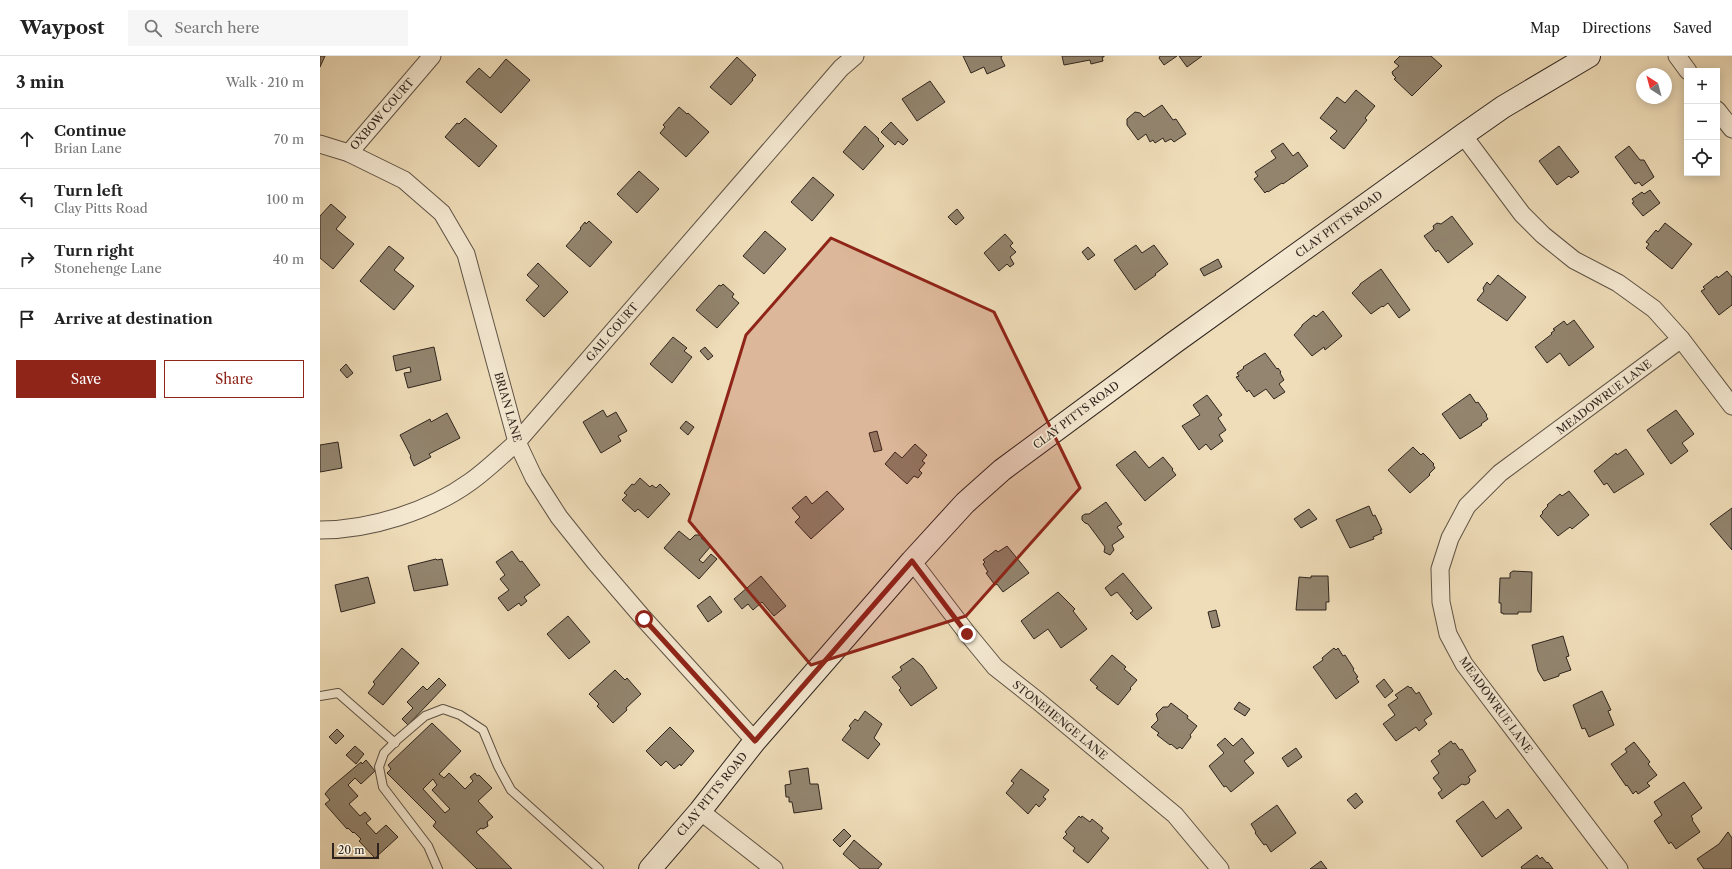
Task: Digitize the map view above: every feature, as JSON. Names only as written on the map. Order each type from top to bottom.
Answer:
[{"type":"street","name":"OXBOW COURT","points":[[348,153],[432,56]]},
{"type":"street","name":"GAIL COURT","points":[[320,530],[342,530],[387,520],[435,502],[470,482],[517,442],[841,68],[855,56]]},
{"type":"street","name":"CLAY PITTS ROAD","points":[[650,869],[700,811],[755,741],[912,561],[965,503],[1002,470],[1175,342],[1463,135],[1503,107],[1589,56]]},
{"type":"street","points":[[1677,56],[1686,68]]},
{"type":"street","points":[[1720,114],[1732,129]]},
{"type":"street","points":[[1463,135],[1501,189],[1542,235],[1574,260],[1618,283],[1654,309],[1681,339],[1732,406]]},
{"type":"street","name":"BRIAN LANE","points":[[320,144],[348,153],[404,180],[442,213],[466,254],[517,442],[534,478],[559,517],[644,619],[755,741]]},
{"type":"street","name":"MEADOWRUE LANE","points":[[1619,869],[1464,664],[1448,634],[1441,602],[1440,569],[1450,538],[1466,506],[1500,473],[1681,339]]},
{"type":"street","name":"STONEHENGE LANE","points":[[912,561],[967,634],[995,667],[1175,815],[1220,869]]},
{"type":"street","points":[[700,811],[774,869]]},
{"type":"lane","points":[[320,696],[338,693],[395,743]]},
{"type":"lane","points":[[438,869],[428,846],[383,787],[379,767],[384,753],[395,743],[425,716],[443,709],[460,715],[483,730],[498,766],[512,790],[598,869]]},
{"type":"highlighted area","points":[[831,238],[994,312],[1080,488],[966,616],[811,665],[689,521],[746,335]]},
{"type":"building","points":[[320,56],[325,56],[320,67]]},
{"type":"building","points":[[963,56],[1002,56],[1001,58],[1005,66],[987,74],[984,67],[971,73]]},
{"type":"building","points":[[1062,56],[1104,57],[1102,57],[1103,61],[1091,64],[1090,60],[1064,65]]},
{"type":"building","points":[[1160,56],[1177,56],[1164,65],[1159,58]]},
{"type":"building","points":[[1179,56],[1202,56],[1187,67]]},
{"type":"building","points":[[1400,56],[1431,56],[1442,66],[1412,96],[1394,79],[1396,78],[1392,72],[1399,66],[1394,62]]},
{"type":"building","points":[[737,57],[756,75],[731,105],[710,87]]},
{"type":"building","points":[[506,59],[530,80],[501,113],[466,82],[479,68],[490,78]]},
{"type":"building","points":[[930,81],[945,102],[917,121],[902,99]]},
{"type":"building","points":[[1356,90],[1375,106],[1365,118],[1367,120],[1344,149],[1330,138],[1337,131],[1320,118],[1337,97],[1345,103]]},
{"type":"building","points":[[1162,105],[1173,120],[1176,119],[1186,134],[1174,142],[1171,139],[1165,142],[1163,138],[1155,143],[1153,140],[1150,142],[1146,134],[1138,140],[1127,125],[1127,119],[1135,112],[1140,113],[1144,117]]},
{"type":"building","points":[[679,107],[709,132],[686,157],[660,133],[665,127],[663,125]]},
{"type":"building","points":[[465,118],[497,146],[479,167],[445,137],[457,123],[459,124]]},
{"type":"building","points":[[891,122],[908,140],[903,145],[898,141],[895,145],[881,132]]},
{"type":"building","points":[[865,126],[884,146],[863,170],[843,152]]},
{"type":"building","points":[[1283,143],[1293,156],[1298,152],[1308,166],[1283,184],[1282,183],[1265,193],[1254,179],[1258,176],[1255,172],[1276,158],[1271,151]]},
{"type":"building","points":[[1559,146],[1579,172],[1571,178],[1569,176],[1557,185],[1539,161]]},
{"type":"building","points":[[1629,146],[1640,160],[1644,160],[1654,177],[1642,186],[1639,182],[1635,184],[1615,157]]},
{"type":"building","points":[[639,171],[659,189],[637,213],[617,194]]},
{"type":"building","points":[[813,177],[834,195],[812,221],[791,202]]},
{"type":"building","points":[[1650,190],[1660,203],[1643,216],[1632,203],[1634,202],[1632,199],[1642,192],[1644,194]]},
{"type":"building","points":[[331,204],[346,217],[336,229],[354,244],[333,269],[320,258],[320,216]]},
{"type":"building","points":[[957,209],[964,218],[956,225],[948,217]]},
{"type":"building","points":[[1452,216],[1473,244],[1448,263],[1438,250],[1436,252],[1424,236],[1434,229],[1433,226],[1437,223],[1441,224]]},
{"type":"building","points":[[589,221],[612,242],[590,267],[566,246],[581,229],[580,228],[585,222],[586,224]]},
{"type":"building","points":[[1665,223],[1692,244],[1672,269],[1646,248],[1649,244],[1646,242],[1656,230],[1658,232]]},
{"type":"building","points":[[765,231],[786,249],[764,274],[743,256]]},
{"type":"building","points":[[1005,234],[1013,243],[1010,246],[1016,252],[1010,257],[1014,264],[1010,267],[1007,264],[999,271],[984,253]]},
{"type":"building","points":[[1136,245],[1142,253],[1154,245],[1168,264],[1155,274],[1156,275],[1135,290],[1114,260]]},
{"type":"building","points":[[389,246],[404,258],[394,270],[414,286],[394,310],[360,281]]},
{"type":"building","points":[[1088,247],[1095,255],[1088,260],[1082,252]]},
{"type":"building","points":[[1218,259],[1222,267],[1204,276],[1200,269]]},
{"type":"building","points":[[538,263],[568,292],[544,317],[526,300],[539,286],[527,275]]},
{"type":"building","points":[[1381,269],[1410,310],[1399,318],[1388,303],[1371,314],[1352,293],[1360,284]]},
{"type":"building","points":[[1727,271],[1732,277],[1732,305],[1719,315],[1701,291],[1705,289],[1703,287],[1717,276],[1718,278]]},
{"type":"building","points":[[1498,275],[1526,297],[1507,321],[1477,300],[1484,291],[1483,288],[1487,282],[1490,285]]},
{"type":"building","points":[[723,284],[734,294],[732,297],[739,303],[717,328],[696,310],[719,285],[721,286]]},
{"type":"building","points":[[1323,311],[1342,336],[1325,350],[1324,347],[1312,356],[1294,335],[1302,325],[1314,315],[1316,317]]},
{"type":"building","points":[[1574,320],[1594,347],[1569,366],[1560,353],[1547,363],[1535,347],[1552,334],[1551,333],[1555,330],[1553,329],[1564,321],[1567,325]]},
{"type":"building","points":[[673,337],[687,348],[684,351],[692,357],[672,383],[650,364]]},
{"type":"building","points":[[434,347],[441,380],[408,388],[404,373],[411,372],[410,367],[396,371],[393,356]]},
{"type":"building","points":[[705,347],[713,356],[708,360],[700,351]]},
{"type":"building","points":[[1265,353],[1281,372],[1280,373],[1284,380],[1279,384],[1285,392],[1274,399],[1266,389],[1254,397],[1249,390],[1247,392],[1236,377],[1239,376],[1237,373],[1244,368],[1243,367]]},
{"type":"building","points":[[346,364],[353,373],[347,378],[340,370]]},
{"type":"building","points":[[1470,394],[1476,403],[1478,402],[1488,419],[1481,424],[1482,425],[1460,439],[1442,414]]},
{"type":"building","points":[[1207,395],[1222,415],[1218,418],[1226,430],[1219,435],[1223,441],[1211,450],[1206,444],[1199,450],[1182,426],[1200,415],[1193,405]]},
{"type":"building","points":[[603,410],[607,417],[616,412],[627,431],[618,436],[621,441],[601,453],[583,422]]},
{"type":"building","points":[[1676,410],[1694,434],[1682,443],[1688,451],[1671,464],[1647,430]]},
{"type":"building","points":[[447,413],[460,438],[429,454],[431,457],[414,466],[410,457],[411,456],[400,435],[430,419],[431,422]]},
{"type":"building","points":[[686,421],[694,427],[688,435],[680,428]]},
{"type":"building","points":[[877,431],[882,450],[874,452],[869,433]]},
{"type":"building","points":[[338,442],[342,468],[320,472],[320,445]]},
{"type":"building","points":[[915,444],[927,455],[922,461],[925,463],[919,470],[922,473],[918,478],[914,476],[907,484],[885,464],[895,452],[902,458]]},
{"type":"building","points":[[1413,447],[1421,455],[1423,453],[1434,464],[1433,465],[1435,468],[1429,474],[1430,475],[1410,493],[1388,470]]},
{"type":"building","points":[[1626,449],[1644,474],[1614,493],[1607,483],[1604,485],[1594,471],[1616,453],[1617,455]]},
{"type":"building","points":[[1135,451],[1149,468],[1163,457],[1176,475],[1145,501],[1116,465]]},
{"type":"building","points":[[640,478],[650,487],[652,485],[656,488],[660,484],[670,494],[648,518],[638,509],[635,512],[622,500],[627,495],[624,493]]},
{"type":"building","points":[[827,491],[844,509],[811,539],[795,522],[800,517],[792,508],[806,496],[812,504]]},
{"type":"building","points":[[1569,491],[1589,515],[1572,529],[1570,527],[1558,536],[1540,516],[1548,506],[1547,505],[1560,494],[1562,496]]},
{"type":"building","points":[[1106,502],[1122,524],[1117,527],[1124,537],[1112,545],[1114,550],[1110,555],[1104,552],[1105,547],[1088,524],[1082,520],[1082,516],[1089,514]]},
{"type":"building","points":[[1369,506],[1373,516],[1375,515],[1382,533],[1373,537],[1374,539],[1350,548],[1336,520]]},
{"type":"building","points":[[1732,508],[1732,550],[1710,524]]},
{"type":"building","points":[[1309,509],[1317,519],[1301,528],[1294,519]]},
{"type":"building","points":[[679,531],[690,540],[695,535],[701,535],[703,536],[701,538],[711,546],[699,560],[703,563],[711,554],[717,559],[699,579],[664,548]]},
{"type":"building","points":[[1007,546],[1029,573],[1003,592],[997,584],[995,585],[986,573],[988,572],[983,564],[985,562],[983,560],[996,550],[998,552]]},
{"type":"building","points":[[512,551],[520,562],[522,561],[540,585],[524,597],[527,601],[521,606],[519,603],[508,611],[498,598],[509,590],[500,579],[505,575],[496,562]]},
{"type":"building","points":[[436,559],[442,559],[448,585],[414,591],[408,566]]},
{"type":"building","points":[[1513,571],[1532,572],[1531,612],[1518,612],[1518,614],[1501,613],[1501,603],[1499,603],[1500,578],[1510,578],[1510,573]]},
{"type":"building","points":[[1123,573],[1152,608],[1137,620],[1130,613],[1133,611],[1117,592],[1111,596],[1105,588]]},
{"type":"building","points":[[761,576],[786,606],[774,616],[762,602],[753,610],[748,604],[742,609],[734,599]]},
{"type":"building","points":[[1311,576],[1328,576],[1329,602],[1326,602],[1326,610],[1296,610],[1299,577],[1311,578]]},
{"type":"building","points":[[368,577],[375,603],[341,612],[335,585]]},
{"type":"building","points":[[1058,592],[1075,609],[1073,611],[1087,629],[1061,648],[1048,629],[1034,639],[1021,621]]},
{"type":"building","points":[[710,596],[722,612],[708,622],[697,606]]},
{"type":"building","points":[[1216,610],[1220,626],[1212,628],[1208,612]]},
{"type":"building","points":[[568,616],[590,642],[569,659],[547,634]]},
{"type":"building","points":[[1563,636],[1569,656],[1566,657],[1571,670],[1544,681],[1538,671],[1532,645]]},
{"type":"building","points":[[402,648],[419,663],[383,705],[368,693],[375,684],[373,682]]},
{"type":"building","points":[[1334,648],[1336,650],[1338,648],[1343,656],[1345,655],[1354,669],[1353,670],[1358,677],[1356,678],[1359,682],[1336,699],[1313,667],[1323,660],[1322,658]]},
{"type":"building","points":[[1112,655],[1126,667],[1124,669],[1137,680],[1118,705],[1096,688],[1098,687],[1090,680]]},
{"type":"building","points":[[913,658],[922,666],[937,688],[911,706],[899,690],[901,688],[892,677],[902,670],[900,667]]},
{"type":"building","points":[[615,670],[625,680],[627,678],[641,694],[613,723],[597,706],[599,704],[589,694]]},
{"type":"building","points":[[439,678],[446,685],[408,725],[402,719],[413,708],[407,702],[423,686],[427,690]]},
{"type":"building","points":[[1384,679],[1393,691],[1385,698],[1376,686]]},
{"type":"building","points":[[1408,686],[1410,688],[1411,687],[1416,694],[1419,692],[1432,714],[1424,720],[1427,724],[1419,731],[1416,727],[1396,741],[1383,724],[1395,715],[1388,705],[1398,698],[1395,695]]},
{"type":"building","points":[[1602,691],[1611,710],[1608,711],[1614,725],[1589,737],[1585,728],[1582,729],[1573,705]]},
{"type":"building","points":[[1239,702],[1250,709],[1245,716],[1234,709]]},
{"type":"building","points":[[1171,703],[1188,716],[1187,718],[1197,726],[1182,749],[1180,747],[1177,749],[1171,744],[1170,745],[1157,735],[1159,733],[1151,727],[1158,720],[1156,714],[1163,707],[1168,707]]},
{"type":"building","points":[[865,711],[882,724],[874,738],[880,744],[868,759],[842,740],[851,728],[849,726],[855,719],[858,721]]},
{"type":"building","points":[[432,723],[461,751],[439,774],[444,778],[449,773],[465,789],[473,781],[470,777],[475,773],[492,788],[478,801],[493,817],[487,822],[488,826],[483,829],[481,828],[476,832],[512,869],[477,869],[433,826],[436,822],[387,773],[391,769],[388,765]],"holes":[[[433,779],[437,785],[432,790],[450,809],[445,813],[423,789]]]},
{"type":"building","points":[[670,727],[694,751],[681,766],[680,764],[674,769],[666,761],[661,766],[646,751]]},
{"type":"building","points":[[337,729],[344,736],[336,744],[329,737]]},
{"type":"building","points":[[1225,738],[1233,746],[1242,738],[1254,753],[1244,761],[1254,773],[1231,792],[1226,786],[1224,787],[1209,766],[1224,753],[1217,745]]},
{"type":"building","points":[[1451,741],[1453,744],[1455,743],[1460,750],[1462,749],[1476,771],[1468,777],[1470,779],[1469,783],[1465,785],[1462,784],[1442,799],[1438,793],[1442,790],[1433,778],[1439,773],[1431,761],[1440,754],[1438,751]]},
{"type":"building","points":[[1634,742],[1650,762],[1648,764],[1657,775],[1647,783],[1650,786],[1638,794],[1636,791],[1633,794],[1611,764],[1627,752],[1625,749]]},
{"type":"building","points":[[355,746],[364,754],[356,764],[346,755]]},
{"type":"building","points":[[1296,748],[1302,757],[1288,767],[1282,758]]},
{"type":"building","points":[[366,760],[375,771],[361,784],[355,778],[348,785],[358,796],[349,804],[360,816],[365,812],[371,819],[366,823],[376,834],[386,825],[398,837],[375,858],[359,841],[361,839],[354,832],[353,833],[348,828],[347,829],[325,804],[330,800],[325,794],[329,789],[361,762],[362,764]]},
{"type":"building","points":[[808,768],[810,784],[818,784],[822,809],[794,813],[792,802],[789,802],[789,797],[786,797],[785,785],[791,784],[789,771]]},
{"type":"building","points":[[1021,769],[1049,790],[1043,797],[1046,799],[1039,807],[1036,804],[1028,814],[1006,793],[1014,783],[1011,781]]},
{"type":"building","points":[[1684,782],[1702,808],[1691,816],[1700,832],[1676,849],[1671,842],[1669,844],[1654,821],[1662,815],[1654,802]]},
{"type":"building","points":[[1356,793],[1363,802],[1355,809],[1347,800]]},
{"type":"building","points":[[1483,801],[1496,819],[1508,809],[1522,828],[1482,857],[1456,821]]},
{"type":"building","points":[[1277,805],[1296,833],[1271,852],[1266,844],[1264,845],[1255,833],[1256,832],[1251,824]]},
{"type":"building","points":[[1079,816],[1081,818],[1082,816],[1090,822],[1092,819],[1103,828],[1101,831],[1109,838],[1088,863],[1073,851],[1075,848],[1063,838],[1067,834],[1065,832]]},
{"type":"building","points":[[844,829],[851,836],[840,847],[833,840]]},
{"type":"building","points":[[1728,832],[1732,838],[1732,869],[1704,869],[1697,859],[1719,844]]},
{"type":"building","points":[[854,840],[882,864],[878,869],[860,869],[843,854]]},
{"type":"building","points":[[1537,855],[1540,859],[1542,857],[1547,863],[1548,862],[1553,869],[1522,869],[1521,867]]},
{"type":"building","points":[[1321,861],[1327,869],[1310,869]]},
{"type":"route","points":[[644,619],[755,741],[912,561],[967,634]]}]
